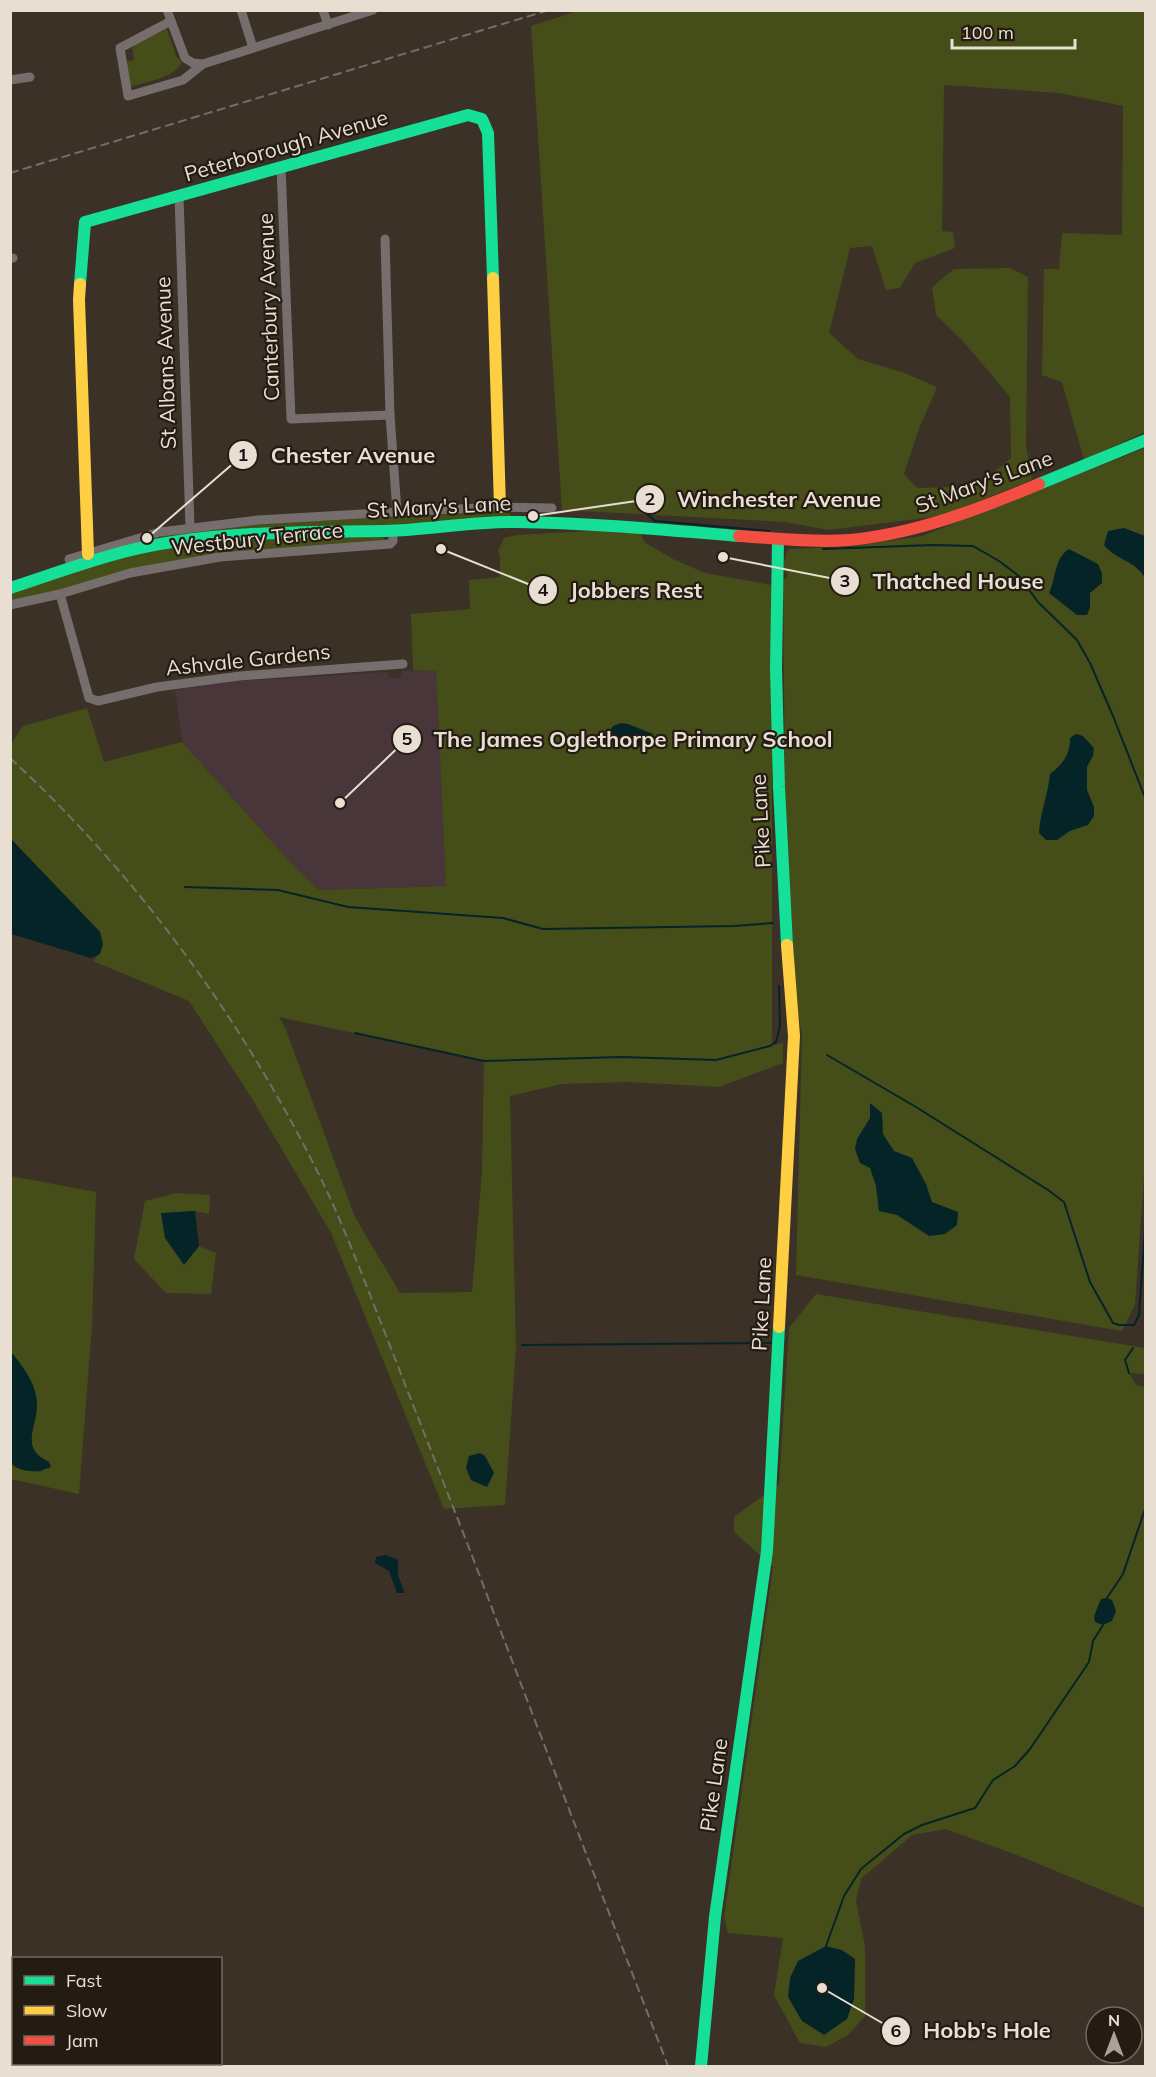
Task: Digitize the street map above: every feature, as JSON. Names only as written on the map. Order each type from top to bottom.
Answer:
[{"type":"street","points":[[167,10],[185,58],[193,63],[203,64]]},
{"type":"street","points":[[241,10],[253,48]]},
{"type":"street","points":[[324,10],[328,25]]},
{"type":"street","points":[[171,21],[120,48],[128,96],[183,80],[203,64],[373,10]]},
{"type":"street","points":[[10,80],[30,77]]},
{"type":"street","name":"Peterborough Avenue","points":[[88,554],[79,300],[85,222],[468,115],[483,118],[488,133],[500,507]]},
{"type":"street","name":"Canterbury Avenue","points":[[281,166],[291,419],[390,415]]},
{"type":"street","name":"St Albans Avenue","points":[[179,196],[190,527]]},
{"type":"street","points":[[385,239],[390,415],[397,512]]},
{"type":"street","name":"St Mary's Lane","points":[[10,588],[123,552],[207,538],[315,532],[420,530],[516,522],[622,527],[778,540],[848,540],[919,527],[1006,498],[1146,440]]},
{"type":"street","points":[[72,567],[69,559],[138,538],[190,527],[325,515],[500,507],[552,508]]},
{"type":"street","points":[[515,507],[516,522]]},
{"type":"street","name":"Westbury Terrace","points":[[10,605],[60,594],[139,571],[220,557],[390,544],[393,541],[393,531]]},
{"type":"street","name":"Pike Lane","points":[[701,2067],[715,1917],[767,1551],[788,1178],[794,1036],[779,787],[776,668],[778,540]]},
{"type":"street","name":"Ashvale Gardens","points":[[60,594],[90,698],[98,701],[157,687],[240,676],[403,664]]},
{"type":"shaded area","points":[[436,670],[446,886],[319,890],[292,864],[182,742],[175,690],[240,681],[387,672],[390,678],[400,678],[402,671]]},
{"type":"green space","points":[[580,10],[1145,11],[1145,432],[1084,460],[1062,382],[1042,375],[1044,269],[1059,269],[1062,233],[1122,235],[1123,106],[1060,93],[944,85],[942,231],[953,232],[955,248],[915,263],[900,288],[886,290],[872,246],[850,248],[829,333],[858,359],[905,373],[937,387],[919,429],[904,474],[917,488],[978,486],[1011,458],[1010,397],[963,341],[936,315],[932,287],[954,269],[1010,268],[1028,277],[1026,446],[1032,480],[941,516],[828,530],[786,522],[562,510],[531,26]]},
{"type":"green space","points":[[167,29],[176,56],[182,63],[172,73],[130,87],[125,62],[134,60],[132,46]]},
{"type":"green space","points":[[1145,448],[1146,1149],[1135,1305],[1122,1331],[796,1275],[802,1034],[796,1004],[785,788],[783,581],[788,574],[782,568],[788,549],[848,547],[922,536]]},
{"type":"green space","points":[[508,512],[511,514],[510,517],[395,528],[236,532],[161,538],[161,536],[233,526]]},
{"type":"green space","points":[[604,530],[640,532],[644,542],[673,559],[705,573],[772,585],[772,1045],[783,1043],[783,1063],[719,1087],[627,1082],[562,1084],[510,1096],[516,1348],[505,1505],[444,1509],[331,1233],[251,1097],[189,1001],[93,961],[101,948],[100,932],[11,839],[11,744],[23,726],[87,708],[104,762],[182,742],[292,864],[319,890],[446,886],[436,671],[413,670],[411,614],[470,609],[469,580],[500,577],[498,551],[504,538],[517,535]],"holes":[[[279,1017],[484,1061],[482,1172],[472,1292],[400,1293],[355,1217],[286,1030]]]},
{"type":"green space","points":[[384,535],[384,543],[218,554],[19,603],[12,601],[10,593],[111,560],[173,546],[252,538]]},
{"type":"green space","points":[[11,1176],[96,1192],[92,1325],[79,1494],[11,1479],[10,1463],[20,1469],[41,1472],[49,1462],[39,1456],[31,1443],[36,1410],[35,1394],[27,1375],[11,1352]]},
{"type":"green space","points":[[177,1193],[210,1195],[209,1214],[195,1211],[161,1214],[184,1265],[199,1246],[216,1253],[211,1294],[166,1293],[134,1259],[145,1201]]},
{"type":"green space","points":[[816,1294],[1145,1348],[1145,1374],[1129,1373],[1136,1385],[1146,1387],[1145,1908],[1022,1857],[946,1829],[912,1835],[861,1879],[856,1901],[865,1946],[865,2016],[848,2035],[826,2047],[800,2043],[774,1995],[783,1938],[728,1933],[724,1917],[773,1567],[734,1532],[734,1517],[779,1484],[789,1328]]},
{"type":"water","points":[[1124,528],[1145,536],[1145,578],[1141,572],[1104,545],[1108,531]]},
{"type":"water","points":[[1069,549],[1098,564],[1102,573],[1102,583],[1090,593],[1090,608],[1087,615],[1077,615],[1049,593],[1058,563]]},
{"type":"water","points":[[621,723],[653,734],[652,743],[633,748],[616,744],[609,733],[613,726]]},
{"type":"water","points":[[1076,734],[1083,736],[1094,748],[1093,756],[1087,767],[1087,790],[1094,807],[1094,816],[1088,825],[1070,831],[1057,840],[1046,840],[1039,833],[1050,774],[1065,759],[1070,738]]},
{"type":"water","points":[[11,839],[100,932],[103,944],[100,954],[91,958],[11,934]]},
{"type":"water","points":[[870,1103],[882,1113],[883,1134],[894,1151],[912,1158],[926,1184],[932,1202],[958,1212],[957,1225],[945,1234],[929,1236],[897,1215],[879,1211],[876,1186],[870,1168],[860,1163],[855,1149],[857,1139],[870,1118]]},
{"type":"water","points":[[195,1211],[199,1246],[184,1265],[165,1238],[161,1213]]},
{"type":"water","points":[[11,1352],[25,1370],[35,1391],[37,1406],[32,1444],[40,1457],[49,1462],[51,1467],[46,1469],[25,1470],[11,1463]]},
{"type":"water","points":[[480,1453],[485,1456],[494,1473],[487,1487],[471,1480],[466,1468],[469,1456]]},
{"type":"water","points":[[386,1555],[398,1560],[398,1576],[405,1593],[397,1593],[389,1571],[375,1563],[376,1557]]},
{"type":"water","points":[[1101,1599],[1112,1600],[1116,1611],[1112,1621],[1103,1625],[1095,1622],[1094,1616]]},
{"type":"water","points":[[826,1946],[842,1950],[855,1959],[854,1999],[847,2019],[824,2035],[802,2021],[788,1997],[790,1978],[798,1961]]},
{"type":"waterway","points":[[645,512],[655,521],[769,531]]},
{"type":"waterway","points":[[823,549],[932,545],[973,546],[1019,576],[1038,602],[1077,640],[1090,663],[1113,716],[1146,800]]},
{"type":"waterway","points":[[185,887],[278,890],[348,907],[503,918],[543,929],[734,926],[773,923]]},
{"type":"waterway","points":[[355,1033],[484,1061],[621,1057],[716,1060],[770,1046],[776,1042],[780,1026],[779,986]]},
{"type":"waterway","points":[[827,1055],[916,1107],[1064,1202],[1090,1282],[1113,1323],[1119,1325],[1134,1325],[1139,1315],[1146,1215]]},
{"type":"waterway","points":[[522,1345],[774,1343]]},
{"type":"waterway","points":[[1129,1373],[1125,1360],[1133,1348]]},
{"type":"waterway","points":[[1107,1598],[1123,1574],[1146,1506]]},
{"type":"waterway","points":[[826,1946],[844,1896],[861,1869],[904,1834],[922,1825],[975,1808],[993,1780],[1015,1766],[1030,1749],[1089,1662],[1093,1641],[1103,1625]]},
{"type":"railway","points":[[10,173],[549,10]]},
{"type":"railway","points":[[10,758],[104,853],[188,958],[262,1070],[325,1187],[357,1262],[668,2066]]},
{"type":"traffic: fast","points":[[80,284],[85,222],[468,115],[482,119],[488,133],[493,278]]},
{"type":"traffic: fast","points":[[1039,484],[1146,440]]},
{"type":"traffic: fast","points":[[10,588],[123,552],[154,545],[219,536],[402,530],[517,522],[600,525],[739,536]]},
{"type":"traffic: fast","points":[[778,540],[776,668],[787,945]]},
{"type":"traffic: fast","points":[[701,2066],[715,1917],[767,1551],[779,1327]]},
{"type":"traffic: slow","points":[[493,278],[500,507]]},
{"type":"traffic: slow","points":[[80,284],[88,554]]},
{"type":"traffic: slow","points":[[779,1327],[794,1036],[787,945]]},
{"type":"traffic: jam","points":[[739,536],[822,541],[874,537],[946,519],[1039,484]]},
{"type":"place","name":"Winchester Avenue","points":[[533,516]]},
{"type":"place","name":"Chester Avenue","points":[[147,538]]},
{"type":"place","name":"Jobbers Rest","points":[[441,549]]},
{"type":"place","name":"Thatched House","points":[[723,557]]},
{"type":"place","name":"The James Oglethorpe Primary School","points":[[340,803]]},
{"type":"place","name":"Hobb's Hole","points":[[822,1988]]}]
